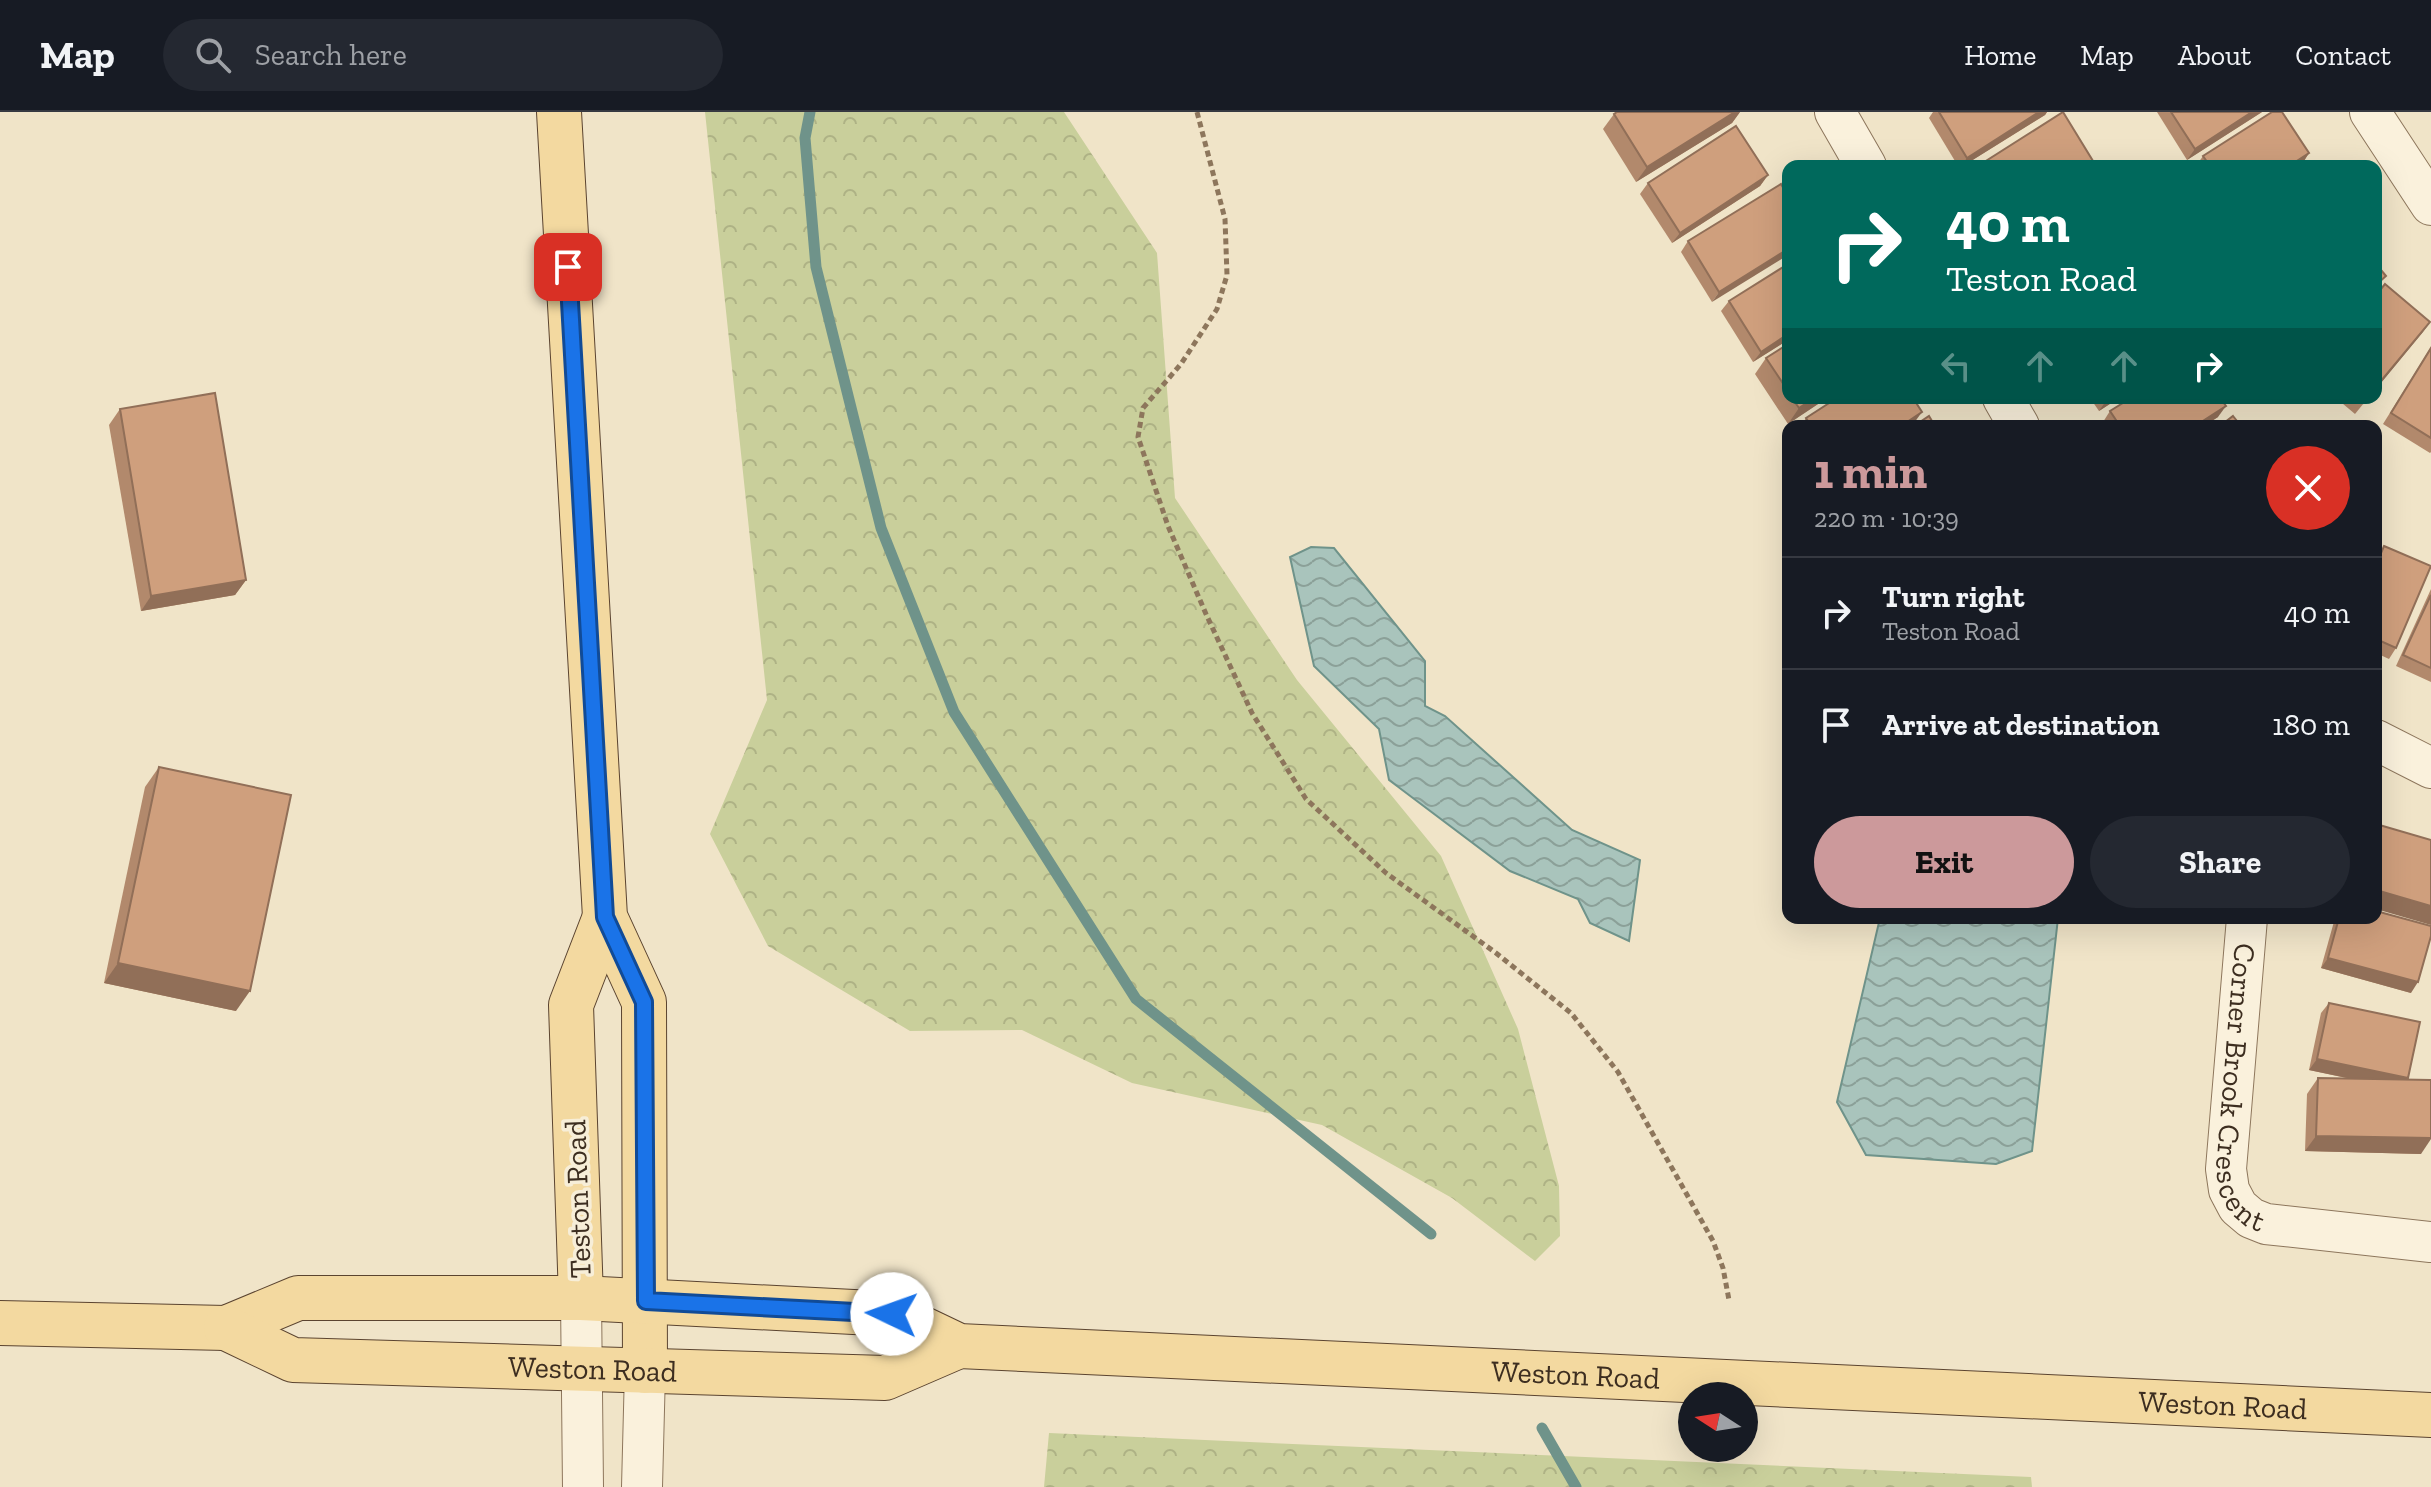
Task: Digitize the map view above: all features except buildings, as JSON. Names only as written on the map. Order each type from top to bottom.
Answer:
[{"type":"main road","name":"Teston Road","points":[[559,112],[605,917],[644,1002],[645,1371]]},
{"type":"main road","name":"Teston Road","points":[[581,1298],[571,1005],[605,917]]},
{"type":"main road","name":"Weston Road","points":[[0,1323],[226,1328],[298,1298],[581,1298],[892,1314],[959,1346],[2431,1415]]},
{"type":"main road","name":"Weston Road","points":[[226,1328],[293,1360],[885,1378],[959,1346]]},
{"type":"street","points":[[1835,112],[1863,160]]},
{"type":"street","points":[[2370,112],[2431,205]]},
{"type":"street","points":[[2382,743],[2431,768]]},
{"type":"street","name":"Corner Brook Crescent","points":[[2246,924],[2226,1169],[2229,1190],[2238,1207],[2251,1218],[2274,1225],[2431,1242]]},
{"type":"street","name":"Teston Road","points":[[581,1298],[583,1487]]},
{"type":"street","name":"Teston Road","points":[[642,1487],[645,1371]]},
{"type":"path","points":[[1197,112],[1225,219],[1227,275],[1217,309],[1181,364],[1143,408],[1138,437],[1168,526],[1206,614],[1252,713],[1306,799],[1386,873],[1496,953],[1571,1013],[1618,1072],[1713,1241],[1723,1268],[1729,1300]]},
{"type":"green space","points":[[705,112],[1064,112],[1157,253],[1175,498],[1297,680],[1441,856],[1518,1029],[1559,1186],[1560,1236],[1535,1261],[1452,1198],[1322,1125],[1132,1083],[1022,1030],[910,1031],[768,946],[710,834],[767,700]]},
{"type":"green space","points":[[1049,1433],[2031,1477],[2032,1487],[1044,1487]]},
{"type":"water","points":[[1311,547],[1334,548],[1425,661],[1425,706],[1445,716],[1572,830],[1640,860],[1629,941],[1590,923],[1578,899],[1510,871],[1389,780],[1379,729],[1314,666],[1290,557]]},
{"type":"water","points":[[1879,924],[2057,924],[2032,1151],[1996,1164],[1866,1155],[1837,1102]]},
{"type":"waterway","points":[[810,112],[805,138],[816,267],[881,528],[954,712],[1136,999],[1431,1234]]},
{"type":"waterway","points":[[1542,1428],[1576,1487]]},
{"type":"route","points":[[568,267],[605,917],[644,1002],[646,1301],[892,1314]]}]
